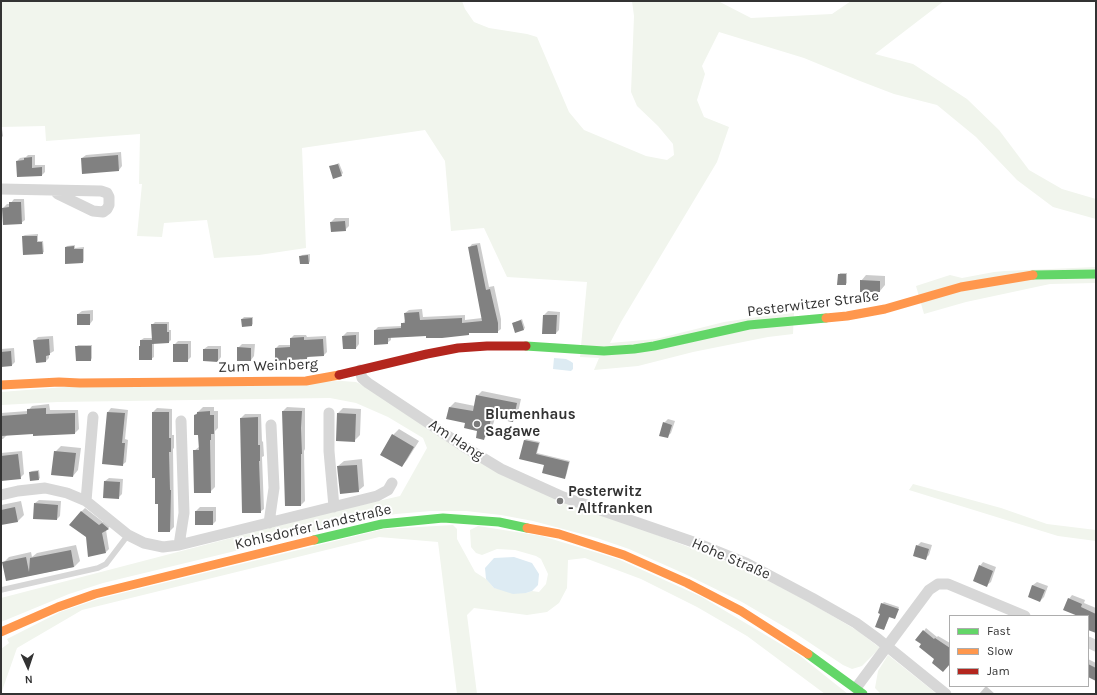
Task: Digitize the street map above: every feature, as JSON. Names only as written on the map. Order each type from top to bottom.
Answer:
[{"type":"street","points":[[1,188],[54,191]]},
{"type":"street","name":"Pesterwitzer Straße","points":[[604,351],[654,346],[749,325],[847,316],[898,306],[961,287],[1027,276],[1096,274]]},
{"type":"street","name":"Zum Weinberg","points":[[1,385],[59,382],[80,384],[306,381],[458,348],[521,346],[604,351]]},
{"type":"street","name":"Am Hang","points":[[360,370],[362,378],[368,383],[463,446],[500,468],[563,497]]},
{"type":"street","points":[[329,413],[329,451],[334,507]]},
{"type":"street","points":[[86,501],[93,417]]},
{"type":"street","points":[[179,545],[184,512],[181,421]]},
{"type":"street","points":[[269,523],[274,488],[271,425]]},
{"type":"street","points":[[1,495],[18,490],[45,488],[67,493],[86,501],[128,534],[144,543],[163,547],[179,545],[377,496],[388,490],[392,483]]},
{"type":"street","name":"Hohe Straße","points":[[563,497],[699,544],[746,563],[856,623],[888,646],[946,694]]},
{"type":"street","name":"Kohlsdorfer Landstraße","points":[[1,632],[58,607],[95,594],[374,525],[443,518],[499,522],[559,534],[624,555],[687,583],[741,611],[803,650],[860,691]]},
{"type":"street","points":[[860,691],[888,646],[929,590],[938,584],[948,584],[1023,615]]},
{"type":"lane","points":[[1,590],[98,568],[106,564],[128,534]]},
{"type":"shaded area","points":[[1,1],[462,1],[465,9],[474,22],[489,28],[537,37],[569,112],[584,130],[646,156],[667,160],[674,155],[673,144],[658,126],[637,106],[631,92],[634,16],[632,1],[718,1],[751,18],[832,14],[851,1],[944,1],[875,54],[913,64],[967,99],[999,130],[1029,170],[1062,189],[1096,199],[1096,219],[1053,207],[1017,180],[976,137],[937,105],[894,94],[804,58],[719,32],[702,66],[705,74],[697,100],[704,117],[729,127],[717,162],[621,322],[610,343],[656,339],[724,322],[794,313],[793,334],[768,337],[693,352],[638,366],[594,370],[599,358],[580,357],[587,282],[507,277],[484,228],[451,231],[445,161],[425,130],[302,148],[306,248],[259,255],[214,258],[207,220],[164,223],[162,237],[137,236],[142,184],[139,184],[140,134],[46,141],[45,126],[1,127]]},
{"type":"shaded area","points":[[1096,267],[1096,283],[1050,284],[966,302],[924,314],[916,286],[950,275],[962,278],[1005,271]]},
{"type":"shaded area","points":[[554,358],[566,359],[570,361],[573,363],[573,369],[571,371],[553,369]]},
{"type":"shaded area","points":[[342,381],[356,382],[374,390],[562,499],[744,568],[809,602],[858,631],[880,648],[862,666],[852,669],[843,665],[795,633],[742,602],[629,549],[597,538],[533,521],[501,515],[466,511],[431,511],[396,514],[359,521],[103,583],[69,594],[1,622],[1,598],[335,511],[400,496],[427,448],[423,438],[388,417],[356,403],[330,398],[58,402],[1,405],[1,392],[65,387]]},
{"type":"shaded area","points":[[913,484],[1001,508],[1047,524],[1096,530],[1096,541],[1058,536],[909,490]]},
{"type":"shaded area","points":[[453,525],[457,529],[457,539],[475,572],[486,579],[494,588],[526,593],[532,591],[539,592],[546,584],[548,574],[541,559],[536,556],[515,550],[497,549],[482,555],[476,553],[471,547],[470,530],[478,526],[542,536],[618,559],[702,597],[799,655],[848,694],[825,694],[747,636],[697,607],[641,579],[585,558],[568,560],[567,588],[559,603],[547,612],[527,615],[474,608],[467,615],[477,694],[457,694],[438,542],[379,537],[82,610],[17,648],[1,694],[1,649],[9,643],[7,639],[60,612],[98,599],[384,529]]},
{"type":"shaded area","points":[[514,557],[532,563],[539,574],[538,585],[532,591],[513,594],[494,588],[486,579],[485,568],[494,558]]},
{"type":"shaded area","points":[[888,655],[937,694],[881,694],[875,688],[878,671]]},
{"type":"building","points":[[118,155],[119,171],[82,174],[81,158]]},
{"type":"building","points":[[32,157],[32,168],[42,167],[42,176],[17,177],[16,161]]},
{"type":"building","points":[[338,164],[342,176],[333,179],[329,166]]},
{"type":"building","points":[[9,202],[21,202],[22,224],[3,225],[2,208],[9,207]]},
{"type":"building","points":[[345,221],[346,231],[331,232],[330,222]]},
{"type":"building","points":[[22,236],[37,236],[37,242],[42,242],[43,254],[23,255]]},
{"type":"building","points":[[477,245],[486,290],[490,289],[498,323],[498,333],[469,333],[469,335],[442,338],[426,338],[426,336],[388,338],[388,344],[374,345],[374,330],[401,328],[401,323],[405,323],[404,313],[419,312],[420,320],[462,318],[462,323],[482,321],[468,247]]},
{"type":"building","points":[[74,246],[74,249],[83,249],[83,263],[65,264],[65,247]]},
{"type":"building","points":[[308,255],[309,264],[300,264],[299,256]]},
{"type":"building","points":[[838,274],[846,274],[846,285],[837,285]]},
{"type":"building","points":[[860,280],[880,281],[880,292],[860,292]]},
{"type":"building","points":[[77,314],[90,314],[90,325],[77,325]]},
{"type":"building","points":[[543,315],[557,315],[556,334],[542,334]]},
{"type":"building","points":[[252,318],[252,326],[242,327],[241,319]]},
{"type":"building","points":[[521,320],[524,330],[515,333],[512,323]]},
{"type":"building","points":[[151,324],[167,324],[169,343],[152,344],[152,360],[139,360],[140,340],[152,340]]},
{"type":"building","points":[[356,335],[356,349],[343,349],[342,336]]},
{"type":"building","points":[[304,337],[304,340],[323,339],[324,356],[307,357],[307,359],[275,361],[275,348],[290,347],[290,338]]},
{"type":"building","points":[[49,339],[50,355],[46,356],[46,362],[36,363],[33,340]]},
{"type":"building","points":[[173,344],[188,344],[188,362],[173,362]]},
{"type":"building","points":[[75,346],[91,346],[91,361],[76,361]]},
{"type":"building","points":[[237,347],[251,348],[251,361],[237,361]]},
{"type":"building","points":[[203,349],[218,349],[218,362],[203,361]]},
{"type":"building","points":[[11,351],[12,366],[1,367],[1,352]]},
{"type":"building","points":[[476,395],[517,403],[513,422],[491,418],[488,434],[486,433],[484,440],[476,438],[477,431],[464,428],[465,423],[446,419],[449,407],[473,411]]},
{"type":"building","points":[[46,408],[46,414],[75,413],[75,434],[1,436],[1,416],[27,414],[27,409]]},
{"type":"building","points":[[210,411],[210,415],[214,415],[214,434],[211,434],[210,440],[211,493],[194,493],[193,450],[199,450],[198,435],[194,435],[194,415],[197,414],[197,412]]},
{"type":"building","points":[[282,411],[302,411],[301,506],[285,506]]},
{"type":"building","points":[[107,412],[125,413],[122,443],[125,443],[123,466],[102,464]]},
{"type":"building","points":[[152,412],[169,412],[169,438],[171,438],[171,452],[169,452],[171,490],[170,532],[158,532],[158,504],[155,504],[155,478],[152,478]]},
{"type":"building","points":[[337,413],[356,414],[355,442],[336,441]]},
{"type":"building","points":[[258,417],[261,513],[242,513],[240,418]]},
{"type":"building","points":[[663,422],[672,425],[668,438],[659,436]]},
{"type":"building","points":[[392,434],[414,447],[402,467],[380,455]]},
{"type":"building","points":[[524,440],[539,443],[536,454],[569,462],[565,479],[542,473],[544,465],[519,459]]},
{"type":"building","points":[[54,451],[76,453],[73,477],[51,475]]},
{"type":"building","points":[[18,454],[21,479],[1,481],[1,456]]},
{"type":"building","points":[[357,465],[359,492],[340,494],[337,466]]},
{"type":"building","points":[[38,471],[39,480],[30,481],[29,472]]},
{"type":"building","points":[[104,481],[120,482],[119,499],[103,498]]},
{"type":"building","points":[[34,503],[58,505],[57,520],[33,519]]},
{"type":"building","points":[[15,507],[18,522],[1,525],[1,510]]},
{"type":"building","points":[[81,511],[99,525],[102,523],[109,529],[102,533],[106,553],[88,557],[86,537],[69,525]]},
{"type":"building","points":[[195,511],[213,511],[213,525],[195,525]]},
{"type":"building","points":[[916,545],[929,549],[926,560],[913,556]]},
{"type":"building","points":[[71,550],[74,567],[6,581],[2,562],[26,557],[29,572],[30,558]]},
{"type":"building","points":[[979,565],[993,571],[987,587],[973,581]]},
{"type":"building","points":[[1032,585],[1045,590],[1040,602],[1028,597]]},
{"type":"building","points":[[1068,598],[1082,604],[1081,607],[1096,614],[1096,633],[1089,630],[1089,615],[1076,615],[1063,610]]},
{"type":"building","points":[[881,603],[899,609],[895,619],[889,617],[884,630],[875,627],[880,614],[878,613]]},
{"type":"building","points":[[923,630],[934,639],[935,638],[949,647],[949,665],[943,672],[932,663],[934,659],[919,647],[921,644],[915,640]]},
{"type":"building","points":[[1089,664],[1096,668],[1096,681],[1089,678]]},
{"type":"traffic: fast","points":[[1033,275],[1096,274]]},
{"type":"traffic: fast","points":[[526,346],[604,351],[634,349],[749,325],[826,318]]},
{"type":"traffic: fast","points":[[314,540],[382,524],[443,518],[499,522],[527,528]]},
{"type":"traffic: fast","points":[[808,654],[863,694]]},
{"type":"traffic: slow","points":[[826,318],[885,309],[961,287],[1033,275]]},
{"type":"traffic: slow","points":[[1,385],[59,382],[306,381],[339,375]]},
{"type":"traffic: slow","points":[[527,528],[559,534],[624,555],[687,583],[741,611],[808,654]]},
{"type":"traffic: slow","points":[[1,632],[58,607],[95,594],[314,540]]},
{"type":"traffic: jam","points":[[339,375],[458,348],[526,346]]},
{"type":"place","name":"Blumenhaus Sagawe","points":[[477,424]]},
{"type":"place","name":"Pesterwitz - Altfranken","points":[[560,501]]}]
